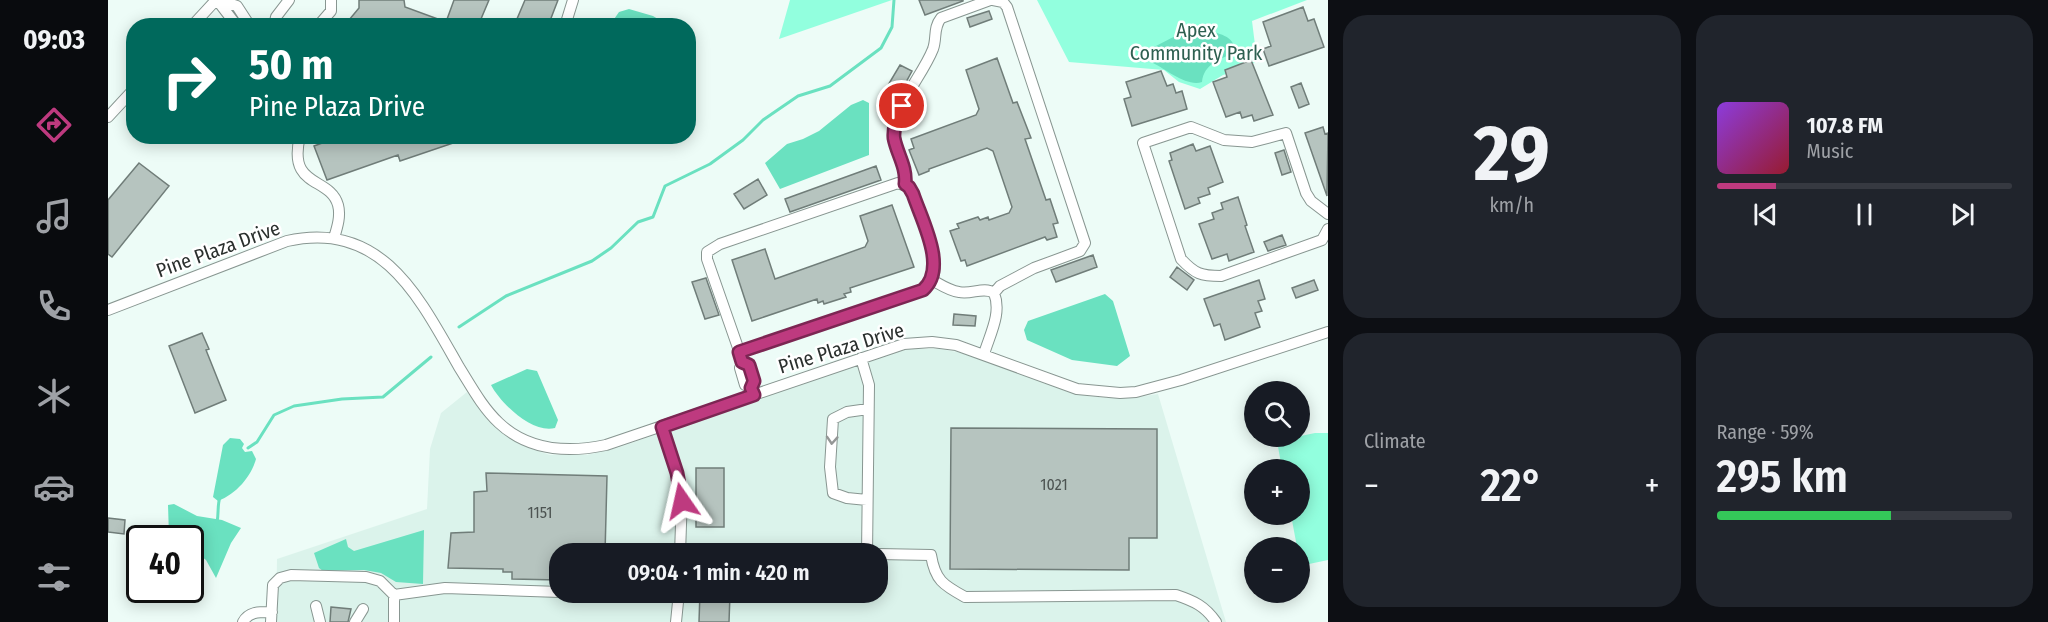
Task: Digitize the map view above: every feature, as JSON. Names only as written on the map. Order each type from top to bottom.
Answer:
[{"type":"street","points":[[200,18],[217,0]]},
{"type":"street","points":[[217,0],[231,18]]},
{"type":"street","points":[[217,0],[237,6],[245,18]]},
{"type":"street","points":[[276,18],[289,0]]},
{"type":"street","points":[[325,18],[331,11],[331,0]]},
{"type":"street","points":[[567,18],[573,0]]},
{"type":"street","points":[[905,184],[906,174],[894,138],[895,123],[935,46],[936,24],[941,18],[992,0],[1003,3],[1007,6],[1085,243],[1080,251],[1034,268],[1000,286],[994,293]]},
{"type":"street","points":[[108,117],[126,98]]},
{"type":"street","points":[[1328,214],[1311,201],[1306,193],[1286,133],[1252,142],[1224,140],[1191,127],[1143,143],[1181,259],[1192,271],[1205,276],[1221,276],[1322,240],[1328,229]]},
{"type":"street","points":[[298,144],[296,150],[302,171],[331,194],[338,203],[339,215],[334,238]]},
{"type":"street","points":[[741,357],[923,290],[932,280],[934,257],[909,187],[898,183],[720,244],[707,252],[707,259],[741,357],[749,365],[752,373],[754,381],[752,392]]},
{"type":"street","name":"Pine Plaza Drive","points":[[108,310],[287,241],[310,237],[334,238],[352,243],[372,252],[397,272],[417,296],[477,397],[500,424],[537,445],[562,450],[584,450],[606,445],[662,427],[752,392],[904,345],[932,342],[956,345],[1077,389],[1120,393],[1152,389],[1328,332]]},
{"type":"street","points":[[932,280],[961,293],[984,290],[994,293]]},
{"type":"street","points":[[984,354],[996,320],[997,301],[994,293]]},
{"type":"street","points":[[861,358],[869,385],[867,543]]},
{"type":"street","points":[[867,500],[847,498],[833,493],[830,467],[833,419],[847,412],[868,408]]},
{"type":"street","points":[[662,427],[681,488],[679,543]]},
{"type":"street","points":[[888,554],[931,555],[937,578],[948,588],[965,597],[1176,595],[1194,601],[1208,610],[1216,622]]},
{"type":"street","points":[[243,622],[253,613],[272,617],[273,585],[280,578],[291,575],[366,577],[380,581],[394,595],[394,622]]},
{"type":"street","points":[[394,595],[445,588],[549,592]]},
{"type":"street","points":[[676,622],[678,603]]},
{"type":"street","points":[[316,606],[320,622]]},
{"type":"street","points":[[355,622],[363,609]]},
{"type":"shaded area","points":[[629,9],[656,18],[615,18],[619,12]]},
{"type":"shaded area","points":[[1202,30],[1225,36],[1234,47],[1233,53],[1209,67],[1202,82],[1184,80],[1153,63],[1154,47],[1185,31]]},
{"type":"shaded area","points":[[863,100],[869,103],[869,155],[780,189],[765,163],[787,144],[819,131],[851,105]]},
{"type":"shaded area","points":[[1105,294],[1113,301],[1130,356],[1117,366],[1072,360],[1027,340],[1024,330],[1028,321]]},
{"type":"shaded area","points":[[908,349],[939,349],[970,354],[1068,392],[1088,396],[1132,398],[1158,394],[1226,622],[276,622],[277,559],[427,509],[430,449],[441,413],[467,392],[489,421],[526,447],[550,455],[587,455],[617,448]]},
{"type":"shaded area","points":[[527,369],[537,371],[558,420],[555,428],[546,429],[518,416],[502,401],[491,385]]},
{"type":"shaded area","points":[[230,438],[240,439],[244,444],[242,448],[245,452],[252,451],[256,459],[242,484],[231,494],[218,501],[213,497],[223,445]]},
{"type":"shaded area","points":[[174,504],[197,516],[222,520],[241,528],[231,543],[216,578],[204,558],[204,525],[169,525],[168,505]]},
{"type":"shaded area","points":[[424,530],[423,584],[396,582],[381,573],[364,570],[323,571],[319,568],[314,553],[346,539],[348,547],[354,551]]},
{"type":"green space","points":[[790,0],[892,0],[779,39]]},
{"type":"green space","name":"Apex Community Park","points":[[1037,0],[1307,0],[1252,21],[1257,61],[1246,68],[1223,75],[1200,89],[1179,82],[1164,70],[1069,62]]},
{"type":"green space","points":[[1328,433],[1328,560],[1310,564],[1310,537],[1295,537],[1293,525],[1310,525],[1310,459],[1280,459],[1278,447],[1310,447],[1310,434]]},
{"type":"building","points":[[359,0],[404,0],[405,7],[435,18],[351,18],[359,8]]},
{"type":"building","points":[[454,0],[489,0],[481,18],[447,18]]},
{"type":"building","points":[[525,0],[558,0],[551,18],[517,18]]},
{"type":"building","points":[[919,0],[963,0],[963,1],[925,15]]},
{"type":"building","points":[[1303,7],[1308,21],[1314,19],[1324,47],[1269,66],[1263,49],[1271,46],[1263,22]]},
{"type":"building","points":[[989,11],[992,19],[970,27],[967,18]]},
{"type":"building","points":[[997,58],[1013,103],[1017,102],[1031,138],[1025,139],[1046,200],[1050,199],[1058,223],[1053,224],[1057,237],[1047,240],[1045,237],[967,266],[965,260],[961,261],[950,231],[959,228],[957,224],[978,217],[980,220],[988,217],[989,220],[1009,213],[1012,207],[993,151],[987,148],[929,169],[919,175],[909,150],[914,148],[911,139],[976,115],[979,109],[966,70]]},
{"type":"building","points":[[1251,60],[1273,115],[1254,121],[1252,115],[1242,118],[1240,112],[1226,117],[1213,82],[1227,77],[1225,70]]},
{"type":"building","points":[[900,65],[912,71],[891,110],[878,102]]},
{"type":"building","points":[[1161,71],[1167,86],[1173,84],[1176,93],[1182,91],[1187,109],[1132,126],[1124,99],[1131,97],[1126,82]]},
{"type":"building","points":[[1301,83],[1309,104],[1299,108],[1291,87]]},
{"type":"building","points":[[1323,127],[1325,134],[1328,133],[1327,196],[1305,133]]},
{"type":"building","points":[[320,144],[450,144],[400,161],[398,155],[327,180],[314,146]]},
{"type":"building","points":[[1193,144],[1196,151],[1210,146],[1223,182],[1208,188],[1210,194],[1198,198],[1200,203],[1185,209],[1169,161],[1172,160],[1170,153]]},
{"type":"building","points":[[1284,150],[1291,172],[1282,175],[1275,153]]},
{"type":"building","points":[[139,163],[169,186],[112,257],[108,254],[108,200]]},
{"type":"building","points":[[876,166],[881,180],[790,212],[785,199]]},
{"type":"building","points":[[758,179],[767,195],[744,209],[734,194]]},
{"type":"building","points":[[1238,197],[1254,252],[1229,261],[1227,254],[1212,259],[1199,224],[1214,219],[1212,213],[1223,209],[1221,203]]},
{"type":"building","points":[[892,205],[914,267],[850,288],[851,292],[844,294],[846,297],[824,304],[823,301],[818,303],[817,299],[752,321],[732,260],[765,249],[775,279],[865,247],[868,241],[860,216]]},
{"type":"building","points":[[1282,235],[1286,245],[1268,251],[1264,242]]},
{"type":"building","points":[[1093,255],[1097,267],[1056,282],[1051,270]]},
{"type":"building","points":[[1177,267],[1194,280],[1187,290],[1170,277]]},
{"type":"building","points":[[706,278],[719,315],[705,319],[692,282]]},
{"type":"building","points":[[1259,280],[1265,299],[1258,301],[1262,311],[1255,313],[1260,327],[1225,340],[1220,324],[1214,326],[1204,299]]},
{"type":"building","points":[[1314,280],[1318,290],[1296,298],[1292,288]]},
{"type":"building","points":[[954,314],[976,316],[975,326],[953,325]]},
{"type":"building","points":[[202,333],[209,349],[206,350],[226,400],[195,413],[169,346]]},
{"type":"building","points":[[951,428],[1157,429],[1157,538],[1129,538],[1129,570],[950,569]]},
{"type":"building","points":[[696,468],[724,468],[724,527],[696,527]]},
{"type":"building","points":[[486,473],[607,476],[605,543],[549,543],[549,580],[512,579],[512,572],[503,572],[503,569],[448,568],[451,533],[474,532],[474,492],[487,491]]},
{"type":"building","points":[[108,518],[125,520],[124,534],[108,532]]},
{"type":"building","points":[[700,603],[730,603],[729,622],[699,622]]},
{"type":"building","points":[[331,607],[351,609],[348,622],[330,622]]},
{"type":"waterway","points":[[459,327],[506,296],[592,261],[611,248],[638,222],[653,217],[665,186],[710,164],[743,140],[763,120],[798,96],[830,86],[881,48],[892,27],[894,0]]},
{"type":"waterway","points":[[248,448],[257,442],[274,415],[294,406],[342,399],[383,397],[431,357]]},
{"type":"waterway","points":[[217,522],[220,497]]},
{"type":"route","points":[[682,501],[677,473],[662,427],[754,395],[751,388],[754,381],[749,365],[742,362],[739,352],[923,290],[930,284],[933,277],[934,257],[913,194],[905,184],[906,174],[894,138],[895,123],[902,106]]}]
